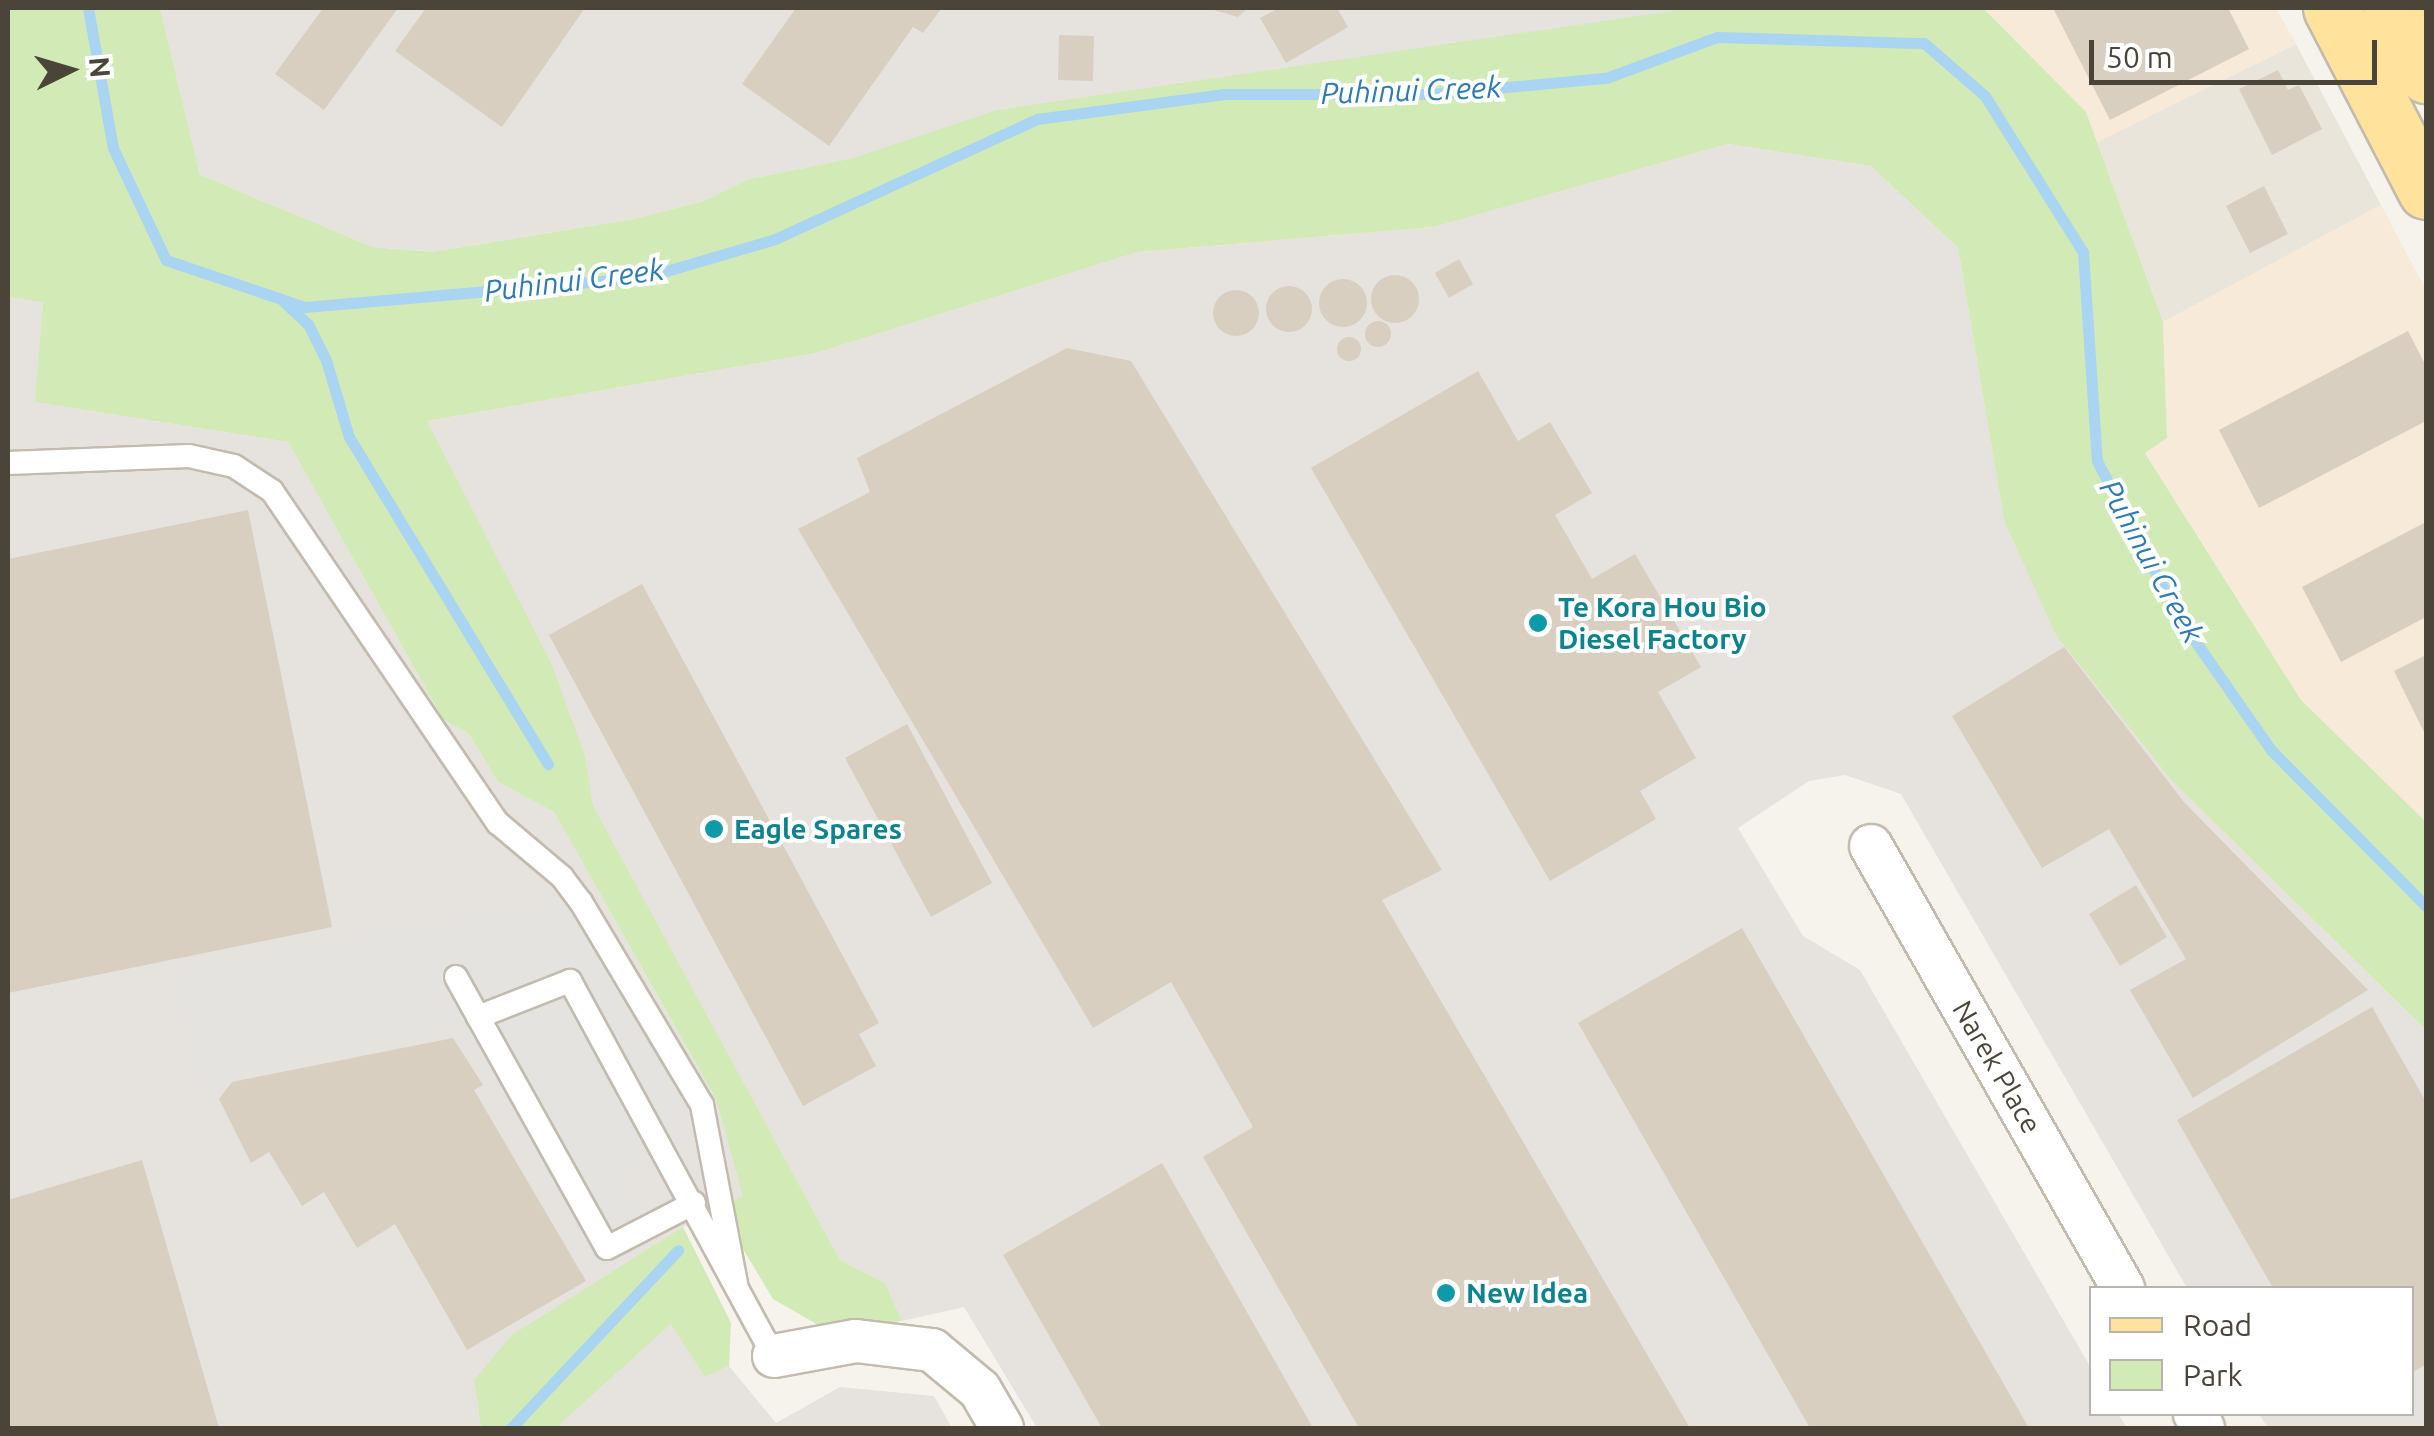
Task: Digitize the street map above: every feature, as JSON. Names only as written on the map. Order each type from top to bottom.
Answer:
[{"type":"main road","points":[[2331,8],[2426,191]]},
{"type":"main road","points":[[2390,8],[2426,75]]},
{"type":"street","name":"Narek Place","points":[[1871,846],[2122,1286]]},
{"type":"street","points":[[774,1356],[856,1341],[932,1350],[980,1390],[1002,1428]]},
{"type":"lane","points":[[8,463],[188,456],[234,466],[272,491],[498,823],[562,877],[581,902],[702,1105],[736,1284]]},
{"type":"lane","points":[[456,977],[607,1248],[694,1203]]},
{"type":"lane","points":[[478,1016],[570,981],[774,1356]]},
{"type":"shaded area","points":[[160,8],[1692,8],[853,158],[749,179],[704,201],[634,219],[431,252],[373,247],[200,175]]},
{"type":"shaded area","points":[[1983,8],[2276,8],[2296,44],[2097,142],[2086,112]]},
{"type":"shaded area","points":[[2296,44],[2381,205],[2163,322],[2097,142]]},
{"type":"shaded area","points":[[1728,144],[1871,166],[1958,248],[2004,520],[2174,783],[2426,1030],[2426,1428],[2268,1428],[2260,1416],[2414,1416],[2414,1286],[2186,1286],[1901,794],[1845,775],[1809,781],[1738,828],[1803,936],[1860,970],[2089,1365],[2089,1416],[2119,1416],[2127,1428],[1037,1428],[964,1307],[902,1321],[885,1283],[840,1260],[592,806],[585,756],[427,421],[816,353],[1138,252],[1434,227]]},
{"type":"shaded area","points":[[2381,205],[2426,290],[2426,822],[2301,700],[2145,452],[2167,438],[2163,322]]},
{"type":"shaded area","points":[[8,297],[43,301],[36,402],[288,442],[443,719],[469,734],[498,782],[554,812],[716,1099],[744,1196],[683,1227],[474,1380],[481,1428],[8,1428]]},
{"type":"shaded area","points":[[567,904],[686,1104],[695,1138],[616,1178],[646,1239],[595,1265],[460,1028],[450,1023],[203,1086],[179,972]]},
{"type":"shaded area","points":[[672,1323],[705,1377],[729,1366],[776,1423],[840,1387],[934,1396],[952,1428],[556,1428]]},
{"type":"green space","points":[[8,8],[160,8],[200,175],[373,247],[431,252],[634,219],[704,201],[749,179],[853,158],[997,110],[1692,8],[1983,8],[2086,112],[2163,322],[2167,438],[2145,453],[2301,700],[2426,822],[2426,1030],[2174,783],[2056,635],[2004,520],[1958,248],[1871,166],[1728,144],[1434,227],[1138,252],[816,353],[427,421],[552,665],[585,756],[593,806],[840,1260],[885,1283],[902,1321],[827,1330],[773,1299],[719,1209],[743,1196],[716,1099],[554,812],[498,782],[469,734],[443,719],[288,442],[35,402],[43,302],[8,297]]},
{"type":"green space","points":[[683,1227],[731,1323],[729,1366],[705,1377],[671,1324],[556,1428],[481,1428],[474,1380],[512,1335]]},
{"type":"building","points":[[323,8],[398,8],[324,110],[275,74]]},
{"type":"building","points":[[426,8],[585,8],[502,127],[395,51]]},
{"type":"building","points":[[796,8],[942,8],[923,33],[913,27],[829,146],[742,84]]},
{"type":"building","points":[[1207,8],[1248,8],[1238,17]]},
{"type":"building","points":[[1279,8],[1337,8],[1348,27],[1286,63],[1260,18]]},
{"type":"building","points":[[2053,8],[2228,8],[2249,49],[2110,120]]},
{"type":"building","points":[[1059,35],[1094,36],[1093,81],[1058,80]]},
{"type":"building","points":[[2278,70],[2288,90],[2299,85],[2322,129],[2272,155],[2239,89]]},
{"type":"building","points":[[2264,186],[2288,234],[2250,253],[2226,206]]},
{"type":"building","points":[[1459,259],[1473,284],[1449,298],[1435,273]]},
{"type":"building","points":[[1395,275],[1412,282],[1419,299],[1412,316],[1395,323],[1378,316],[1371,299],[1378,282]]},
{"type":"building","points":[[1343,279],[1360,286],[1367,303],[1360,320],[1343,327],[1326,320],[1319,303],[1326,286]]},
{"type":"building","points":[[1289,286],[1305,293],[1312,309],[1305,325],[1289,332],[1273,325],[1266,309],[1273,293]]},
{"type":"building","points":[[1236,290],[1252,297],[1259,313],[1252,329],[1236,336],[1220,329],[1213,313],[1220,297]]},
{"type":"building","points":[[1378,321],[1387,325],[1391,334],[1387,343],[1378,347],[1369,343],[1365,334],[1369,325]]},
{"type":"building","points":[[2408,331],[2426,366],[2426,421],[2259,508],[2219,430]]},
{"type":"building","points":[[1349,337],[1358,340],[1358,358],[1349,361],[1340,358],[1337,349],[1340,340]]},
{"type":"building","points":[[1067,348],[1131,361],[1442,870],[1382,900],[1690,1428],[1359,1428],[1203,1157],[1253,1127],[1171,982],[1093,1028],[798,529],[870,492],[857,458]]},
{"type":"building","name":"Te Kora Hou Bio Diesel Factory","points":[[1478,371],[1518,441],[1550,422],[1592,493],[1555,515],[1592,579],[1635,554],[1701,667],[1658,692],[1696,758],[1640,791],[1656,819],[1550,881],[1311,468]]},
{"type":"building","points":[[248,510],[332,927],[8,993],[8,559]]},
{"type":"building","points":[[2426,522],[2426,617],[2341,662],[2302,587]]},
{"type":"building","name":"Eagle Spares","points":[[642,584],[879,1023],[859,1034],[876,1066],[803,1106],[549,635]]},
{"type":"building","points":[[2064,647],[2184,802],[2368,990],[2193,1098],[2130,990],[2186,959],[2109,829],[2042,868],[1952,716]]},
{"type":"building","points":[[2426,655],[2426,736],[2394,671]]},
{"type":"building","points":[[907,724],[992,883],[931,917],[845,758]]},
{"type":"building","points":[[2136,885],[2167,937],[2120,966],[2089,914]]},
{"type":"building","points":[[1742,928],[2029,1428],[1810,1428],[1578,1023]]},
{"type":"building","points":[[2372,1007],[2426,1102],[2426,1364],[2414,1372],[2414,1286],[2272,1286],[2177,1120]]},
{"type":"building","points":[[453,1038],[483,1085],[474,1090],[586,1281],[467,1350],[395,1224],[357,1248],[324,1192],[302,1206],[269,1152],[251,1163],[219,1099],[232,1082]]},
{"type":"building","points":[[142,1160],[219,1428],[8,1428],[8,1200]]},
{"type":"building","points":[[1162,1163],[1313,1428],[1102,1428],[1003,1255]]},
{"type":"waterway","name":"Puhinui Creek","points":[[88,8],[113,148],[166,260],[305,307],[646,277],[775,239],[1037,119],[1224,94],[1432,94],[1606,78],[1717,37],[1924,43],[1985,96],[2083,252],[2097,461],[2179,618],[2271,750],[2426,906]]},
{"type":"waterway","points":[[284,302],[308,324],[326,360],[349,437],[548,764]]},
{"type":"waterway","points":[[511,1428],[678,1250]]},
{"type":"place","name":"Te Kora Hou Bio Diesel Factory","points":[[1538,623]]},
{"type":"place","name":"Eagle Spares","points":[[714,829]]},
{"type":"place","name":"New Idea","points":[[1446,1293]]}]
